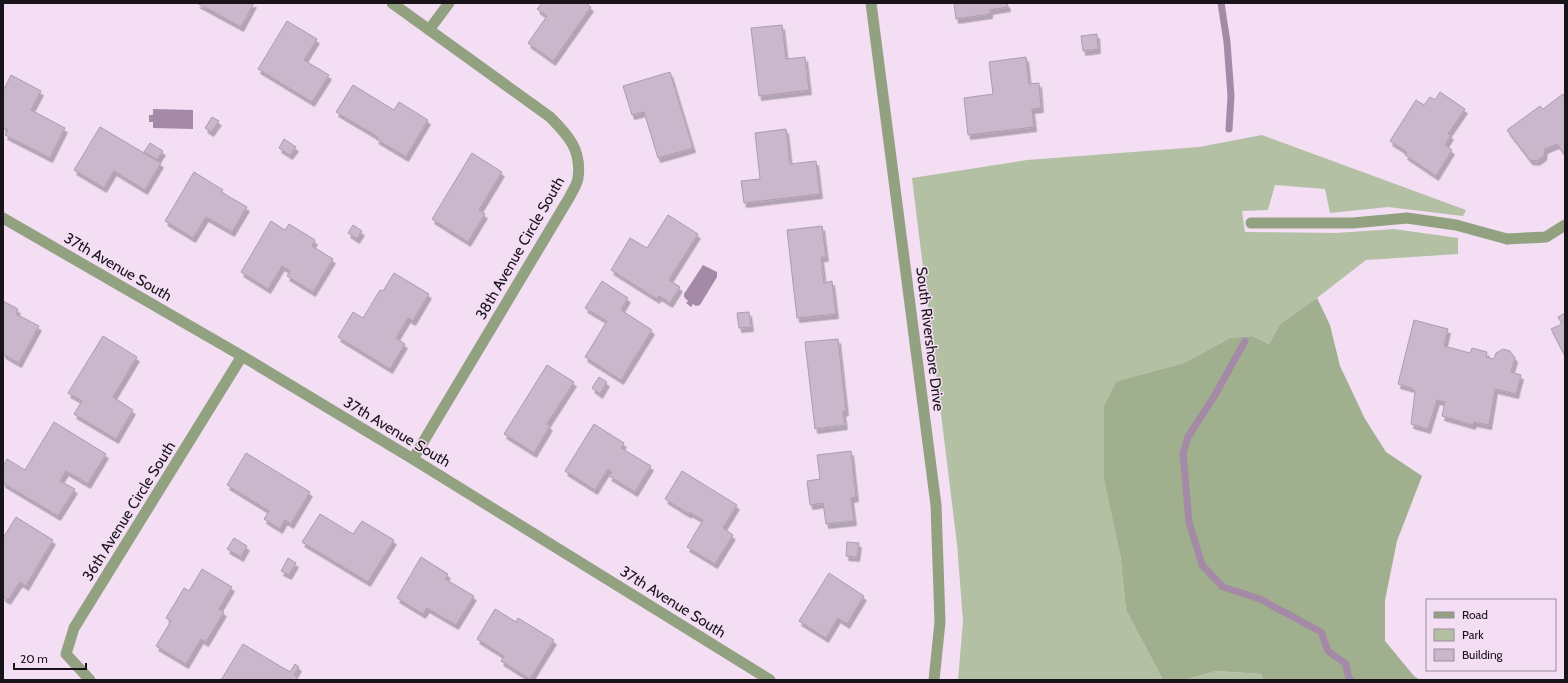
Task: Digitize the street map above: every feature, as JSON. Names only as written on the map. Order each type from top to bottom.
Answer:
[{"type":"street","name":"38th Avenue Circle South","points":[[392,3],[550,117],[569,136],[577,156],[578,179],[569,198],[413,459]]},
{"type":"street","points":[[430,30],[449,3]]},
{"type":"street","name":"South Rivershore Drive","points":[[871,3],[936,506],[940,622],[934,680]]},
{"type":"street","name":"37th Avenue South","points":[[3,218],[242,356],[413,459],[770,680]]},
{"type":"street","points":[[1251,223],[1353,223],[1407,218],[1456,225],[1507,239],[1546,237],[1565,225]]},
{"type":"street","name":"36th Avenue Circle South","points":[[90,680],[66,654],[74,628],[242,356]]},
{"type":"green space","points":[[1262,135],[1466,210],[1463,216],[1388,207],[1330,213],[1325,189],[1275,185],[1268,210],[1242,211],[1245,232],[1336,233],[1394,229],[1458,238],[1458,254],[1366,260],[1317,298],[1280,324],[1269,344],[1252,336],[1230,338],[1184,363],[1117,381],[1120,553],[1126,610],[1163,680],[958,680],[963,621],[957,544],[912,178],[1027,160],[1199,147]]},
{"type":"green space","points":[[1317,298],[1330,325],[1340,366],[1365,419],[1386,452],[1422,476],[1397,541],[1385,600],[1385,641],[1414,676],[1420,680],[1264,680],[1261,674],[1216,671],[1184,680],[1163,680],[1126,610],[1120,553],[1104,478],[1104,406],[1117,381],[1184,363],[1230,338],[1252,336],[1269,344],[1280,324]]},
{"type":"green space","points":[[1216,671],[1261,674],[1264,680],[1184,680]]},
{"type":"shaded area","points":[[153,109],[193,110],[193,129],[153,128],[153,122],[149,122],[149,115],[153,115]]},
{"type":"shaded area","points":[[703,265],[717,272],[717,277],[700,305],[696,306],[693,304],[691,307],[686,303],[688,301],[684,297],[684,294]]},
{"type":"building","points":[[197,3],[254,3],[241,27]]},
{"type":"building","points":[[542,3],[586,3],[591,7],[553,61],[528,43],[547,16],[537,9]]},
{"type":"building","points":[[954,3],[1007,3],[1008,7],[990,10],[990,14],[956,19]]},
{"type":"building","points":[[287,21],[317,39],[304,60],[329,75],[312,102],[258,69]]},
{"type":"building","points":[[782,25],[786,59],[805,57],[809,90],[759,96],[751,28]]},
{"type":"building","points":[[1097,34],[1098,49],[1083,51],[1081,36]]},
{"type":"building","points":[[1026,57],[1029,84],[1039,83],[1041,108],[1032,109],[1034,127],[968,135],[964,98],[993,94],[989,62]]},
{"type":"building","points":[[670,72],[693,148],[658,158],[644,112],[632,115],[623,86]]},
{"type":"building","points":[[11,75],[41,91],[31,110],[65,128],[50,158],[5,135],[8,130],[3,128],[3,91]]},
{"type":"building","points":[[353,85],[394,110],[399,102],[428,120],[406,157],[376,139],[378,137],[336,112]]},
{"type":"building","points":[[1440,92],[1465,109],[1448,134],[1451,135],[1445,145],[1452,150],[1436,176],[1405,155],[1407,152],[1390,141],[1416,100],[1424,105],[1430,97],[1435,100]]},
{"type":"building","points":[[1563,94],[1565,98],[1565,155],[1557,144],[1545,149],[1544,156],[1537,161],[1530,160],[1507,130],[1540,106],[1543,109]]},
{"type":"building","points":[[212,117],[219,121],[211,132],[205,128]]},
{"type":"building","points":[[100,127],[161,163],[145,190],[114,171],[104,188],[74,170]]},
{"type":"building","points":[[786,129],[790,164],[816,161],[820,194],[744,203],[741,181],[760,179],[755,133]]},
{"type":"building","points":[[284,139],[296,147],[290,155],[279,148]]},
{"type":"building","points":[[150,143],[163,151],[157,160],[144,152]]},
{"type":"building","points":[[472,153],[502,172],[479,210],[485,214],[468,242],[432,219]]},
{"type":"building","points":[[194,172],[223,190],[221,192],[247,207],[232,232],[206,217],[193,238],[165,221]]},
{"type":"building","points":[[668,215],[698,234],[669,280],[680,287],[670,303],[659,296],[657,299],[611,270],[630,238],[647,248]]},
{"type":"building","points":[[271,221],[285,230],[289,224],[315,240],[312,246],[333,259],[313,292],[287,276],[290,271],[282,266],[268,289],[241,272]]},
{"type":"building","points":[[353,225],[362,231],[357,239],[348,233]]},
{"type":"building","points":[[822,226],[826,257],[821,257],[824,283],[832,281],[836,314],[797,318],[787,230]]},
{"type":"building","points":[[394,273],[429,294],[413,321],[408,318],[396,338],[405,344],[390,369],[338,337],[353,312],[363,318],[380,290],[383,291]]},
{"type":"building","points":[[602,281],[628,298],[621,310],[652,330],[621,380],[585,357],[607,321],[585,308]]},
{"type":"building","points":[[3,301],[18,309],[16,314],[39,326],[19,363],[3,354]]},
{"type":"building","points":[[749,312],[751,327],[739,328],[737,313]]},
{"type":"building","points":[[1565,313],[1565,356],[1551,329],[1562,324],[1558,317]]},
{"type":"building","points":[[1414,320],[1448,329],[1444,346],[1470,353],[1472,348],[1487,352],[1486,357],[1494,359],[1496,353],[1503,349],[1510,351],[1515,358],[1511,372],[1521,375],[1516,394],[1495,389],[1489,425],[1474,422],[1473,425],[1442,416],[1445,402],[1437,400],[1428,429],[1411,424],[1415,392],[1412,388],[1398,384]]},
{"type":"building","points":[[103,336],[137,357],[113,397],[133,410],[116,439],[74,414],[82,401],[68,393]]},
{"type":"building","points":[[838,339],[846,411],[843,412],[845,425],[815,429],[805,342]]},
{"type":"building","points":[[547,365],[574,382],[547,424],[550,426],[534,453],[504,434]]},
{"type":"building","points":[[599,377],[607,382],[600,394],[592,388]]},
{"type":"building","points":[[54,422],[106,454],[88,484],[66,471],[60,481],[75,489],[58,516],[3,483],[3,466],[7,459],[25,470]]},
{"type":"building","points":[[594,424],[624,443],[621,448],[651,466],[635,492],[609,476],[612,472],[608,469],[595,490],[565,471]]},
{"type":"building","points":[[851,451],[856,497],[851,498],[854,521],[826,524],[823,503],[810,505],[807,481],[820,479],[817,455]]},
{"type":"building","points":[[246,453],[310,492],[291,524],[285,520],[280,529],[264,519],[269,511],[227,485]]},
{"type":"building","points":[[682,471],[737,505],[723,528],[733,535],[715,564],[687,547],[703,520],[689,512],[689,514],[665,499]]},
{"type":"building","points":[[320,514],[353,534],[362,521],[394,540],[368,582],[302,542]]},
{"type":"building","points":[[16,517],[53,540],[26,586],[20,582],[8,600],[3,597],[3,538]]},
{"type":"building","points":[[234,538],[247,546],[241,557],[227,549]]},
{"type":"building","points":[[847,542],[859,543],[857,557],[846,556]]},
{"type":"building","points":[[421,557],[448,574],[445,579],[474,596],[456,625],[427,608],[423,614],[397,598]]},
{"type":"building","points":[[288,558],[296,563],[289,575],[281,571]]},
{"type":"building","points":[[202,569],[232,587],[219,609],[224,612],[206,642],[201,639],[186,664],[156,646],[171,621],[166,618],[184,588],[189,591]]},
{"type":"building","points":[[829,573],[864,596],[847,624],[838,618],[826,638],[799,621]]},
{"type":"building","points":[[495,609],[516,622],[518,618],[554,640],[530,679],[501,661],[504,656],[477,639]]},
{"type":"building","points":[[243,644],[290,672],[295,664],[299,667],[294,675],[298,677],[296,680],[221,680]]},
{"type":"waterway","points":[[1221,3],[1227,42],[1231,96],[1229,129]]},
{"type":"waterway","points":[[1245,341],[1215,395],[1188,437],[1183,453],[1189,522],[1202,565],[1223,587],[1260,599],[1321,632],[1328,651],[1346,664],[1348,675],[1351,680]]}]
